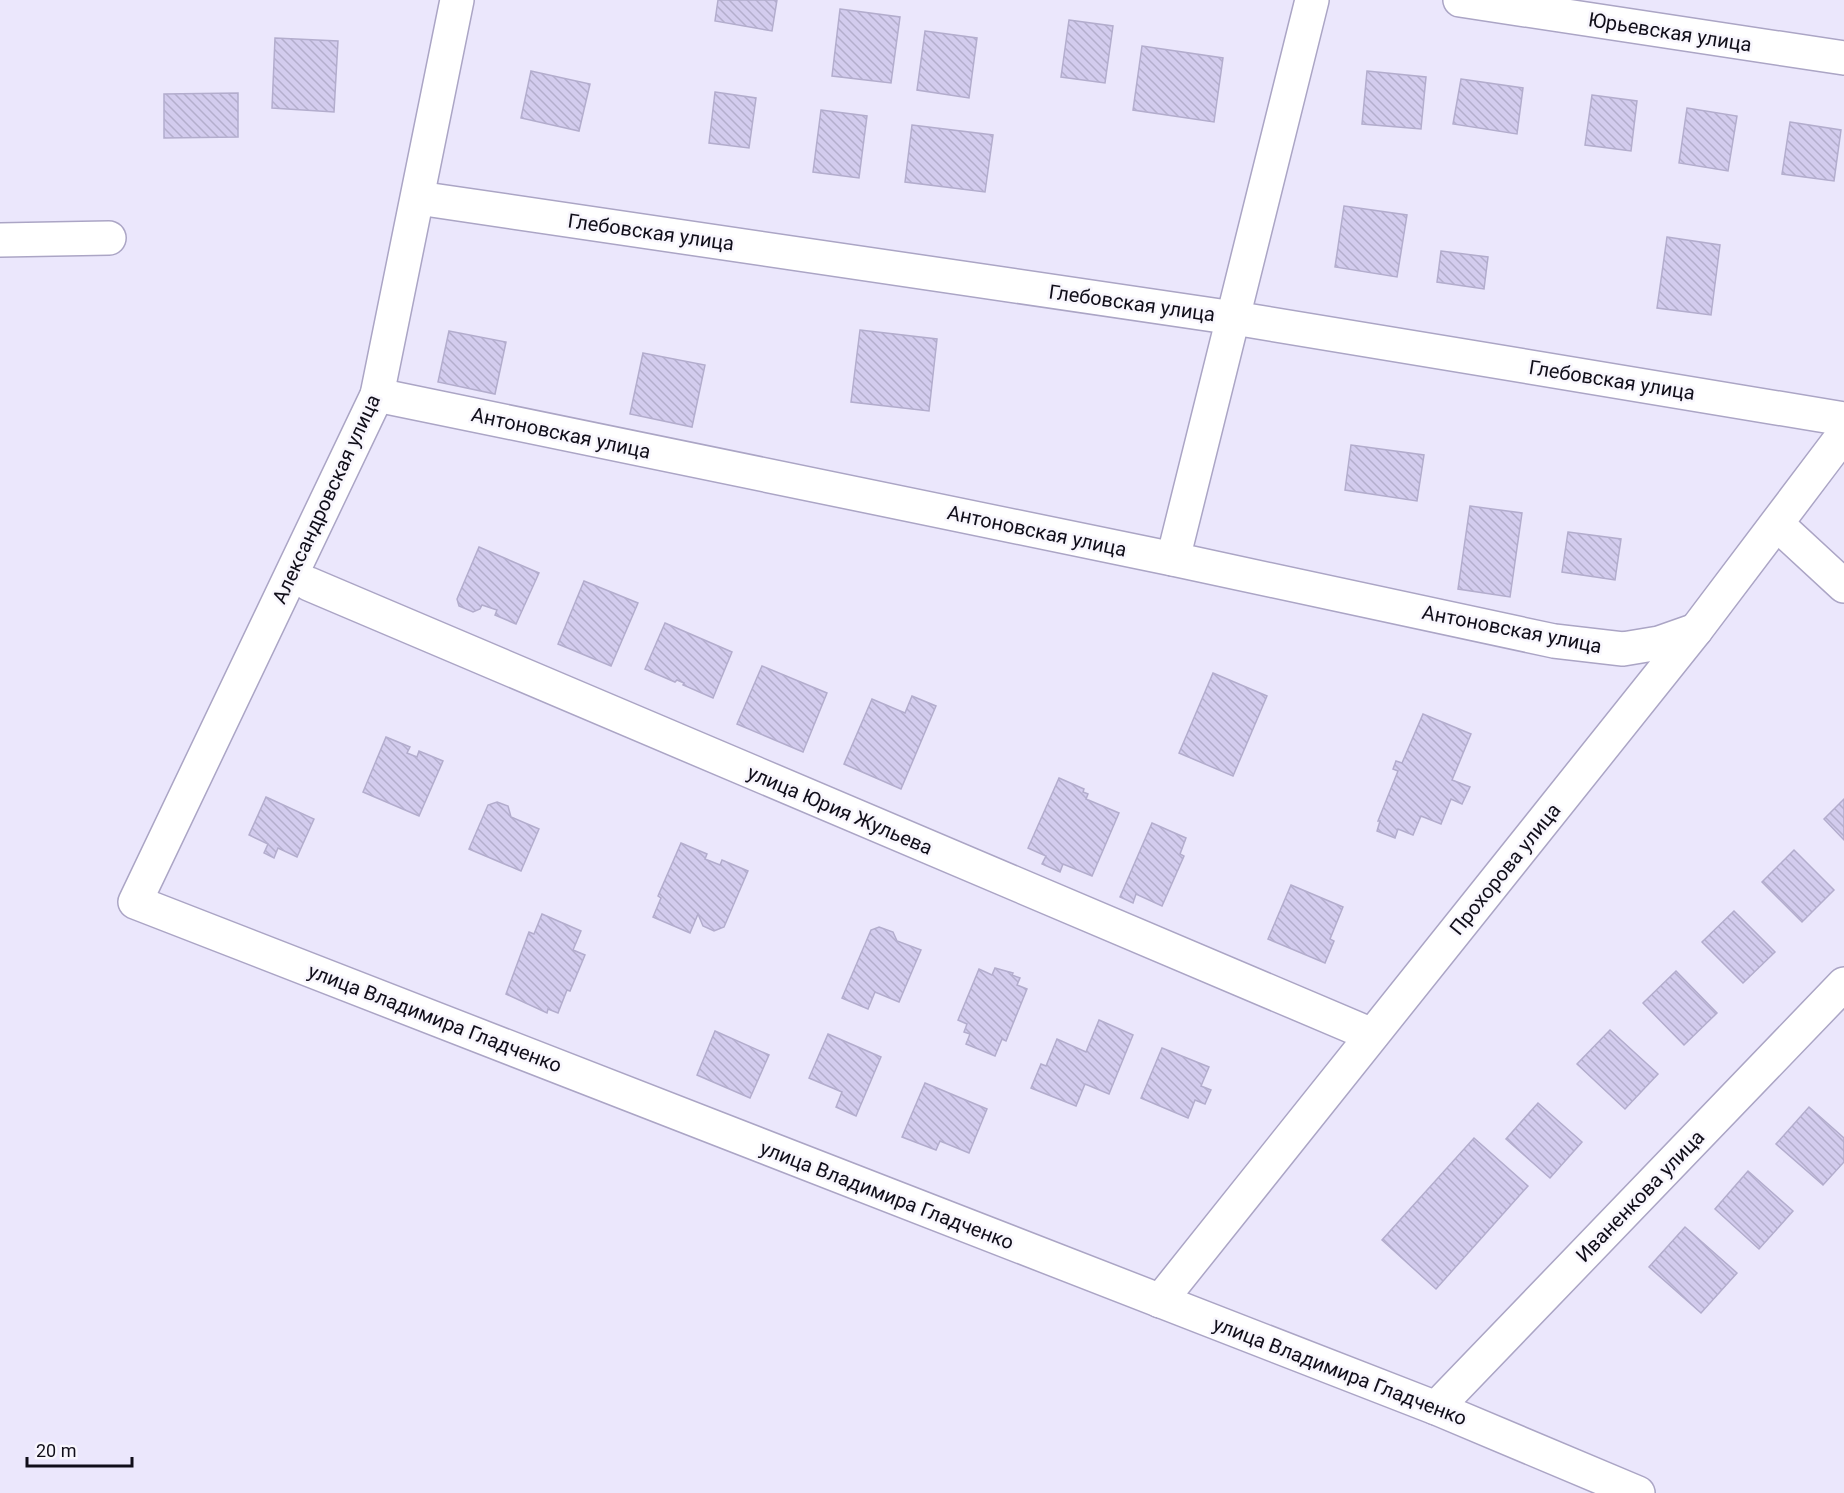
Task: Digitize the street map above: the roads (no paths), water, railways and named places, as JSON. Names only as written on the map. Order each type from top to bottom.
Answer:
[{"type":"street","name":"Александровская улица","points":[[135,902],[377,395],[457,0]]},
{"type":"street","points":[[1173,559],[1312,0]]},
{"type":"street","name":"Юрьевская улица","points":[[1460,0],[1844,58]]},
{"type":"street","name":"Глебовская улица","points":[[418,198],[1234,318],[1844,419]]},
{"type":"street","points":[[0,240],[109,238]]},
{"type":"street","name":"Антоновская улица","points":[[377,395],[1173,559],[1554,641],[1623,649],[1659,643],[1696,630]]},
{"type":"street","name":"Прохорова улица","points":[[1160,1301],[1696,630],[1844,434]]},
{"type":"street","points":[[1777,524],[1844,586]]},
{"type":"street","name":"улица Юрия Жульева","points":[[309,584],[1372,1035]]},
{"type":"street","name":"улица Владимира Гладченко","points":[[135,902],[1436,1408],[1638,1493]]},
{"type":"street","name":"Иваненкова улица","points":[[1436,1408],[1844,984]]}]
